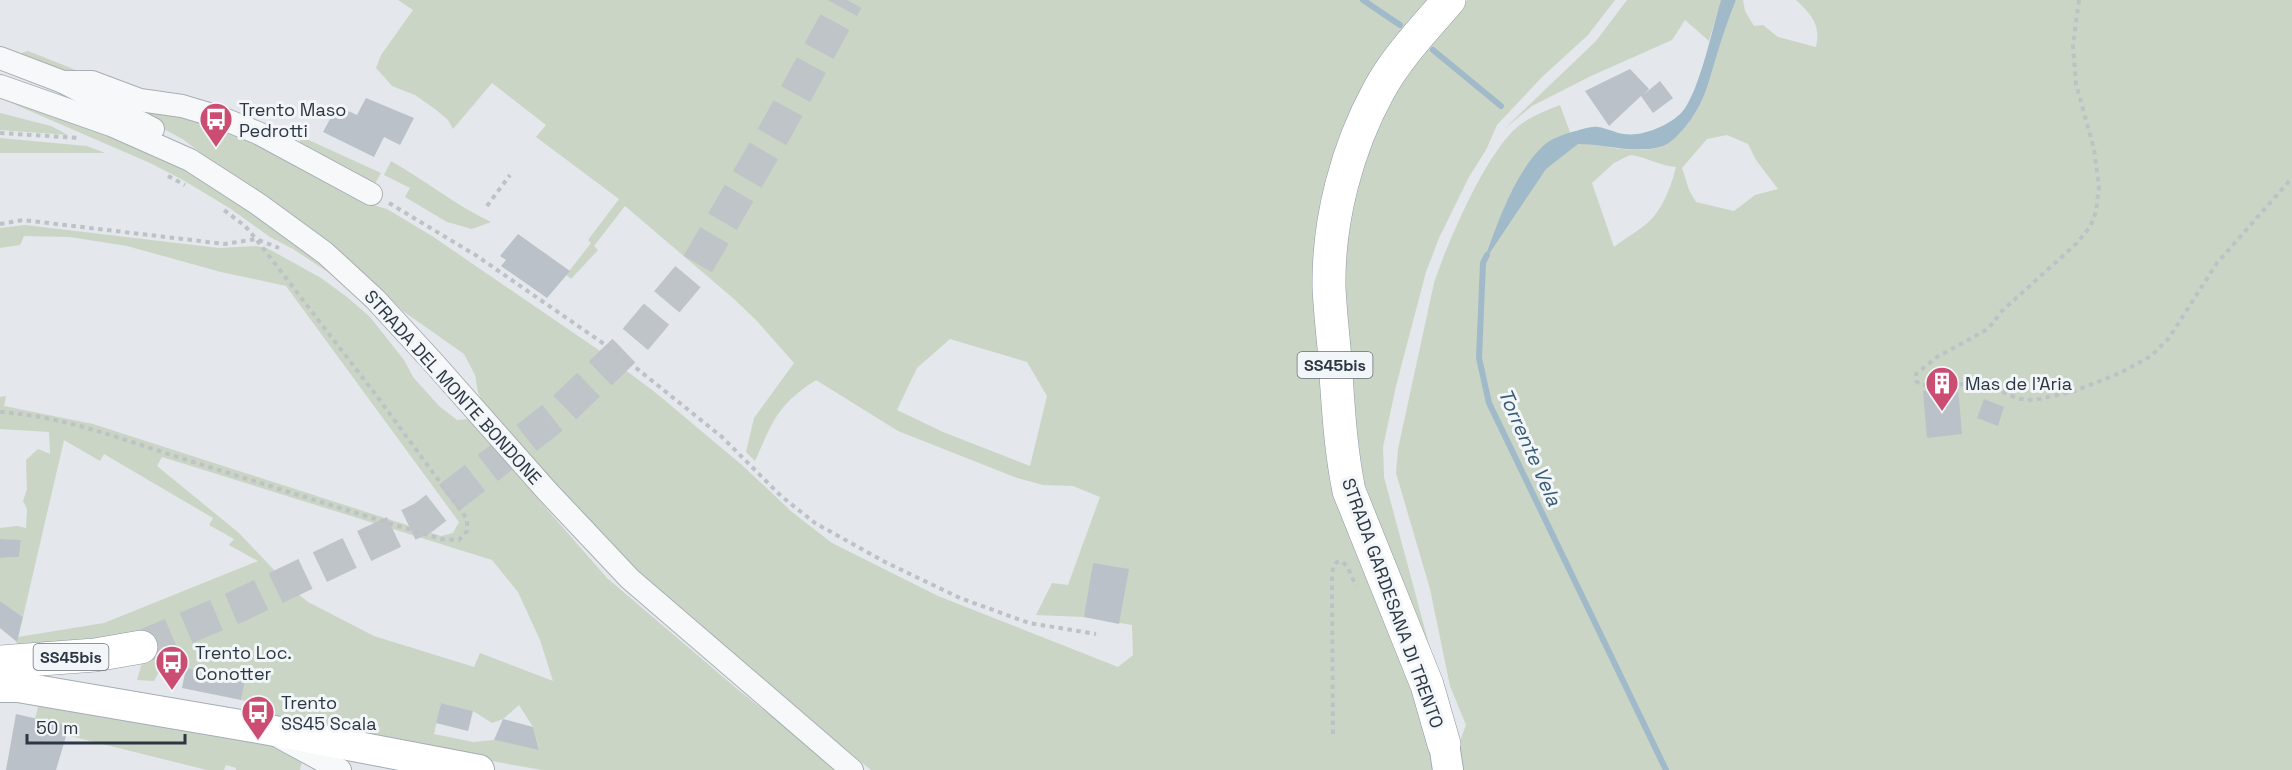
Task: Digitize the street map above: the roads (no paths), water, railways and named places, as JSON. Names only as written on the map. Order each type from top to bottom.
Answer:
[{"type":"highway","name":"STRADA GARDESANA DI TRENTO","points":[[1446,757],[1427,684],[1349,490],[1343,461],[1329,285],[1333,230],[1344,176],[1360,128],[1380,88],[1410,45],[1449,0]]},
{"type":"highway","name":"SS45bis","points":[[0,662],[95,655],[141,647]]},
{"type":"main road","name":"SS45bis","points":[[0,687],[18,687],[264,729],[479,770]]},
{"type":"street","points":[[0,58],[63,82],[173,139],[192,155],[190,160]]},
{"type":"street","points":[[63,82],[92,82],[140,100],[182,106],[219,117],[258,134],[371,194]]},
{"type":"street","name":"STRADA DEL MONTE BONDONE","points":[[0,86],[111,125],[190,160],[250,198],[325,253],[375,299],[547,491],[630,579],[852,770]]},
{"type":"street","points":[[264,729],[340,770]]},
{"type":"water","points":[[1721,0],[1736,0],[1708,85],[1695,113],[1682,131],[1665,145],[1650,149],[1578,144],[1546,169],[1483,263],[1500,217],[1515,186],[1532,158],[1546,143],[1563,135],[1593,127],[1624,134],[1648,132],[1682,112],[1700,75]]},
{"type":"waterway","points":[[1363,0],[1400,25]]},
{"type":"waterway","points":[[1433,50],[1501,106]]},
{"type":"waterway","name":"Torrente Vela","points":[[1487,255],[1483,263],[1479,358],[1489,403],[1666,770]]},
{"type":"tunnel","points":[[141,647],[238,606],[423,518],[560,412],[634,341],[696,267],[776,130],[847,0]]},
{"type":"place","name":"Trento Maso Pedrotti","points":[[216,148]]},
{"type":"place","name":"Mas de l'Aria","points":[[1942,412]]},
{"type":"place","name":"Trento Loc. Conotter","points":[[172,691]]},
{"type":"place","name":"Trento SS45 Scala","points":[[258,741]]}]
